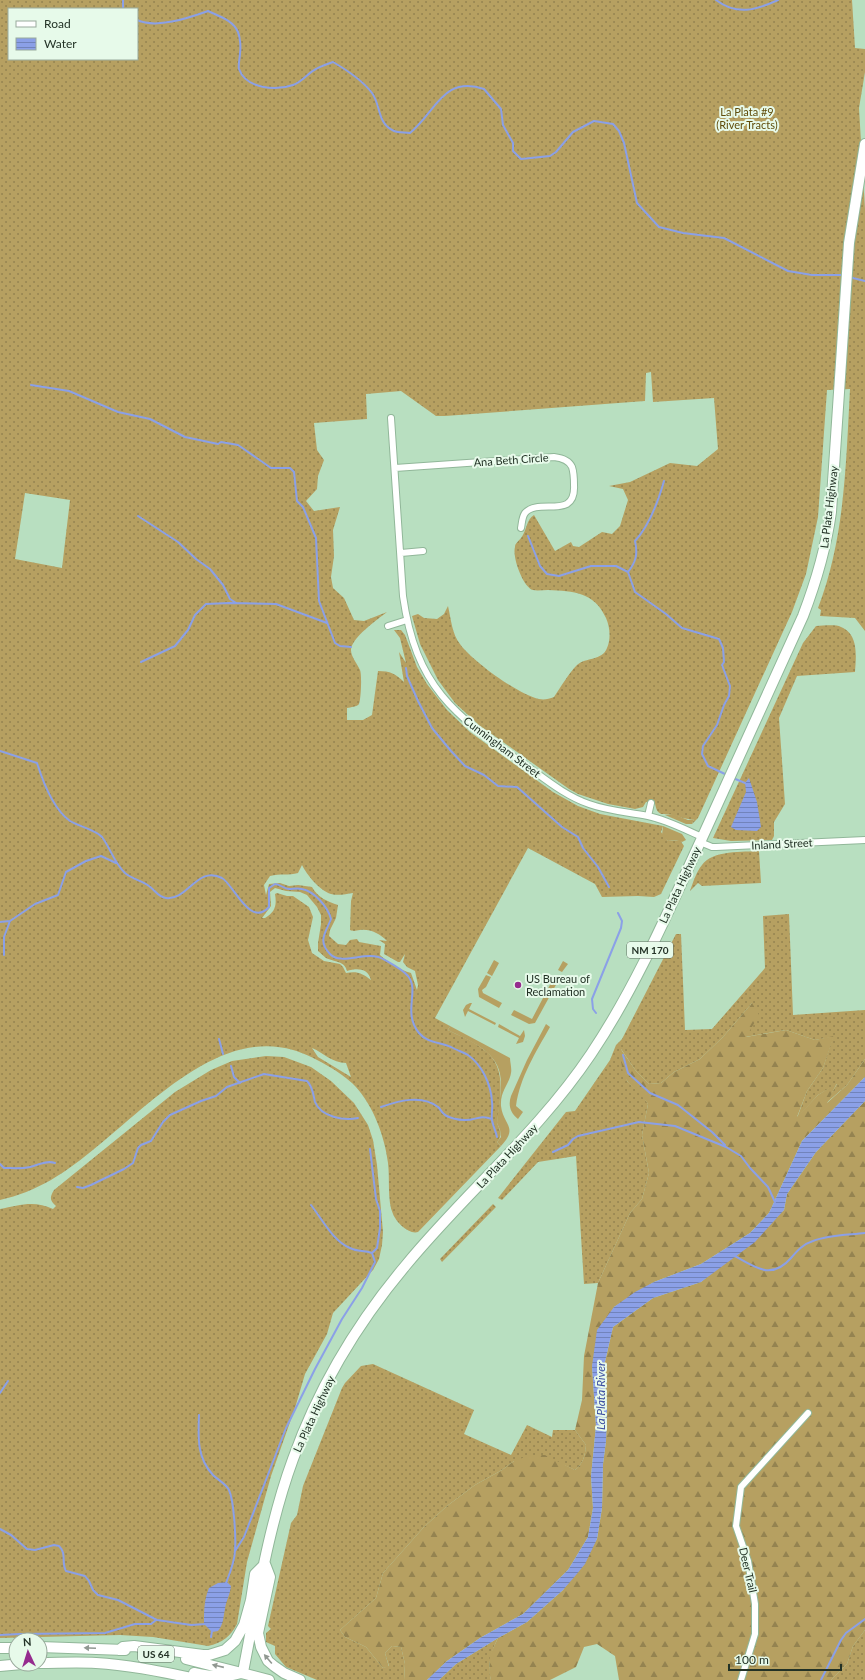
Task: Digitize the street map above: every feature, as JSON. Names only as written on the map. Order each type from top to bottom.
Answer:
[{"type":"highway","name":"La Plata Highway","points":[[243,1672],[277,1511],[293,1459],[314,1409],[350,1343],[372,1310],[408,1262],[527,1136],[589,1057],[633,984],[803,616],[818,575],[824,552],[831,512],[850,243],[865,144]]},
{"type":"highway","points":[[119,1650],[123,1647],[134,1646],[209,1655],[225,1650],[235,1641],[244,1625],[251,1600],[255,1574],[265,1564],[270,1577],[258,1633],[261,1648],[268,1661],[274,1666],[284,1673],[300,1680]]},
{"type":"highway","name":"US 64","points":[[48,1647],[119,1650],[194,1660],[270,1680]]},
{"type":"highway","points":[[112,1665],[124,1662],[162,1667],[215,1677],[227,1677],[243,1672],[251,1680]]},
{"type":"highway","name":"US 64","points":[[48,1663],[96,1663],[147,1669],[202,1680]]},
{"type":"street","name":"Cunningham Street","points":[[391,418],[403,596],[407,620],[419,658],[434,685],[444,699],[473,727],[554,785],[578,800],[605,808],[648,816],[665,821],[701,839]]},
{"type":"street","name":"Ana Beth Circle","points":[[395,468],[554,457],[567,461],[570,464],[574,475],[574,492],[571,501],[563,506],[535,508],[528,511],[523,517],[521,528]]},
{"type":"street","points":[[401,553],[422,551]]},
{"type":"street","points":[[388,626],[407,620]]},
{"type":"street","points":[[648,816],[651,803]]},
{"type":"street","name":"Inland Street","points":[[701,839],[712,847],[865,840]]},
{"type":"street","name":"Deer Trail","points":[[741,1680],[755,1634],[755,1604],[748,1561],[736,1526],[741,1487],[808,1413]]},
{"type":"green space","name":"La Plata #9 (River Tracts)","points":[[0,0],[852,0],[855,48],[865,49],[865,72],[859,108],[865,209],[865,631],[855,618],[820,616],[821,610],[818,608],[834,555],[843,500],[850,389],[827,390],[818,517],[806,574],[792,612],[698,818],[692,824],[694,819],[686,819],[674,815],[659,813],[655,803],[646,802],[643,807],[635,809],[608,804],[578,794],[479,725],[455,703],[438,680],[420,644],[412,616],[418,614],[424,618],[437,619],[444,614],[448,606],[452,626],[457,640],[466,651],[485,668],[508,684],[530,696],[539,699],[554,697],[577,665],[598,657],[605,652],[610,633],[606,618],[601,609],[589,598],[575,592],[533,590],[529,588],[522,578],[515,558],[516,544],[523,535],[529,520],[534,515],[555,551],[571,542],[573,546],[579,547],[602,532],[612,534],[620,526],[628,500],[623,489],[609,486],[630,482],[670,463],[697,466],[718,449],[714,398],[653,402],[651,372],[646,373],[645,401],[436,416],[401,391],[366,394],[367,419],[314,423],[317,450],[324,460],[318,476],[317,489],[306,501],[314,511],[340,507],[333,530],[334,556],[331,577],[333,588],[344,598],[354,620],[364,621],[387,612],[366,629],[352,645],[352,655],[361,672],[361,692],[359,704],[347,708],[347,720],[363,720],[372,715],[378,671],[392,674],[404,682],[399,652],[406,663],[400,638],[394,630],[401,630],[405,635],[417,667],[427,684],[447,710],[470,732],[553,792],[578,806],[600,814],[663,826],[661,832],[668,841],[680,840],[684,846],[661,894],[654,897],[602,897],[595,884],[528,848],[435,1018],[450,1026],[448,1030],[471,1041],[483,1049],[491,1056],[496,1064],[500,1083],[500,1103],[497,1123],[500,1131],[500,1137],[497,1142],[501,1146],[418,1232],[411,1232],[407,1230],[397,1221],[391,1209],[389,1196],[389,1169],[384,1143],[373,1112],[367,1102],[355,1086],[342,1075],[326,1065],[293,1050],[260,1047],[227,1054],[195,1069],[164,1091],[78,1162],[51,1180],[20,1194],[0,1200]],"holes":[[[25,493],[70,500],[62,568],[15,559]],[[302,865],[314,882],[327,892],[336,895],[353,893],[351,901],[350,930],[368,930],[375,932],[387,941],[379,940],[385,944],[384,954],[398,962],[400,962],[405,954],[403,962],[407,967],[415,971],[418,985],[417,990],[411,973],[395,966],[380,955],[381,946],[359,942],[357,939],[350,940],[346,945],[338,944],[329,936],[330,930],[336,918],[338,905],[323,899],[314,891],[312,887],[298,885],[289,886],[280,883],[269,884],[266,895],[264,885],[270,876],[298,873]],[[275,888],[286,891],[300,892],[307,895],[317,907],[321,915],[318,951],[326,958],[344,965],[347,971],[355,969],[365,971],[370,976],[371,980],[359,973],[346,973],[340,964],[324,961],[312,953],[308,940],[313,917],[309,907],[293,896],[277,893],[275,894],[276,902],[273,911],[265,918],[262,918],[271,906],[270,892]],[[312,1048],[332,1060],[346,1063],[351,1077],[318,1057]]]},
{"type":"green space","points":[[832,625],[847,630],[854,640],[856,653],[855,672],[797,676],[779,718],[785,804],[774,822],[774,836],[772,840],[731,841],[713,838],[803,643],[816,626]]},
{"type":"green space","points":[[673,814],[688,820],[694,819],[692,824],[686,824],[665,815]]},
{"type":"green space","points":[[663,826],[682,834],[686,840],[682,842],[677,840],[668,841],[662,835]]},
{"type":"green space","points":[[759,851],[761,883],[702,886],[698,883],[690,891],[698,871],[707,860],[720,854]]},
{"type":"green space","points":[[789,914],[793,1015],[865,1010],[865,1059],[847,1085],[825,1104],[837,1084],[818,1095],[797,1118],[807,1091],[823,1068],[833,1037],[815,1040],[786,1030],[745,1037],[752,1003],[723,1037],[700,1059],[674,1072],[661,1083],[649,1084],[636,1071],[621,1049],[627,1081],[643,1096],[648,1104],[642,1135],[649,1173],[642,1199],[630,1213],[598,1283],[584,1284],[576,1156],[538,1162],[502,1200],[498,1198],[566,1112],[575,1111],[610,1060],[616,1045],[622,1039],[676,934],[681,934],[685,1030],[712,1029],[765,968],[763,916]]},
{"type":"green space","points":[[494,960],[499,963],[492,976],[487,973]]},
{"type":"green space","points":[[563,961],[568,964],[562,972],[558,970]]},
{"type":"green space","points":[[486,975],[491,977],[486,987],[482,990],[483,993],[502,1003],[499,1008],[479,997],[478,989]]},
{"type":"green space","points":[[553,979],[557,983],[535,1023],[529,1024],[511,1015],[514,1010],[532,1019]]},
{"type":"green space","points":[[472,1003],[469,1009],[496,1023],[495,1025],[468,1011],[465,1017],[463,1010],[466,1005]]},
{"type":"green space","points":[[752,1003],[759,1015],[746,1037],[786,1030],[815,1040],[834,1036],[823,1068],[807,1091],[797,1117],[818,1095],[837,1083],[827,1103],[847,1085],[865,1059],[865,1077],[802,1141],[769,1213],[750,1233],[701,1264],[654,1282],[614,1307],[592,1366],[596,1426],[591,1476],[593,1508],[588,1537],[568,1570],[523,1614],[480,1638],[447,1661],[427,1680],[404,1680],[405,1664],[401,1647],[392,1646],[385,1653],[389,1667],[383,1668],[366,1647],[345,1637],[340,1630],[376,1598],[383,1573],[424,1527],[447,1506],[475,1485],[502,1470],[514,1461],[531,1455],[545,1455],[575,1470],[583,1459],[586,1445],[575,1430],[582,1400],[584,1356],[598,1283],[630,1213],[642,1199],[649,1173],[642,1135],[648,1104],[628,1082],[624,1074],[620,1048],[636,1071],[649,1084],[661,1083],[674,1072],[700,1059],[723,1037]]},
{"type":"green space","points":[[499,1024],[520,1036],[524,1030],[525,1036],[523,1042],[516,1044],[519,1038],[498,1027]]},
{"type":"green space","points":[[546,1024],[550,1027],[529,1065],[518,1095],[516,1106],[523,1112],[518,1119],[510,1109],[511,1096],[527,1060]]},
{"type":"green space","points":[[450,1026],[510,1058],[511,1073],[501,1101],[502,1112],[508,1126],[509,1134],[501,1146],[497,1142],[501,1137],[497,1123],[501,1080],[497,1066],[493,1058],[487,1052],[472,1042],[448,1030]]},
{"type":"green space","points":[[266,1056],[284,1057],[311,1067],[331,1081],[354,1103],[368,1125],[373,1140],[377,1165],[383,1232],[379,1259],[373,1270],[333,1313],[327,1334],[305,1374],[295,1408],[271,1476],[247,1562],[237,1624],[226,1638],[218,1643],[208,1646],[153,1637],[120,1635],[48,1637],[48,1632],[8,1632],[8,1638],[0,1638],[0,1209],[33,1204],[46,1206],[53,1209],[56,1206],[52,1202],[51,1198],[54,1190],[175,1092],[211,1070],[232,1061]]},
{"type":"green space","points":[[865,1101],[865,1630],[853,1646],[847,1664],[831,1680],[619,1680],[615,1656],[597,1644],[584,1647],[576,1667],[550,1680],[491,1680],[489,1672],[490,1655],[498,1638],[527,1622],[563,1590],[597,1539],[602,1508],[603,1464],[606,1441],[607,1410],[604,1366],[613,1327],[653,1298],[701,1282],[784,1210],[787,1194],[816,1152]]},
{"type":"green space","points":[[493,1204],[496,1207],[442,1262],[440,1259]]},
{"type":"green space","points":[[373,1364],[474,1410],[464,1434],[511,1455],[527,1425],[552,1437],[553,1430],[575,1430],[586,1445],[585,1453],[582,1462],[575,1470],[564,1465],[514,1461],[502,1470],[475,1485],[447,1506],[424,1527],[383,1573],[376,1598],[340,1630],[345,1637],[366,1647],[383,1668],[389,1666],[385,1653],[392,1646],[401,1647],[405,1664],[404,1680],[317,1680],[286,1667],[275,1654],[275,1646],[266,1642],[266,1633],[271,1629],[268,1626],[291,1523],[297,1515],[303,1486],[342,1388],[361,1366]]},
{"type":"green space","points":[[865,1630],[865,1680],[831,1680],[847,1664],[853,1646]]},
{"type":"green space","points":[[498,1638],[490,1658],[489,1669],[491,1680],[439,1680],[456,1664]]},
{"type":"water","points":[[749,778],[757,802],[761,827],[757,831],[736,830],[731,827],[746,792],[745,783]]},
{"type":"water","name":"La Plata River","points":[[865,1077],[865,1101],[816,1152],[787,1194],[784,1210],[755,1242],[701,1282],[653,1298],[613,1327],[604,1366],[607,1410],[606,1441],[603,1464],[602,1508],[597,1539],[585,1564],[563,1590],[527,1622],[456,1664],[439,1680],[427,1680],[447,1661],[480,1638],[523,1614],[568,1570],[588,1537],[593,1508],[591,1476],[596,1426],[592,1366],[597,1330],[614,1307],[635,1292],[654,1282],[701,1264],[750,1233],[769,1213],[802,1141]]},
{"type":"water","points":[[227,1582],[231,1586],[222,1623],[218,1631],[212,1632],[204,1624],[207,1592],[209,1588],[218,1583]]},
{"type":"waterway","points":[[123,0],[123,8]]},
{"type":"waterway","points":[[716,0],[724,5],[739,10],[754,9],[778,0]]},
{"type":"waterway","points":[[138,20],[154,23],[172,22],[208,11],[225,19],[233,24],[239,34],[239,69],[248,81],[262,87],[278,88],[293,85],[316,69],[333,62],[364,84],[375,98],[385,124],[389,128],[398,132],[410,133],[449,91],[459,87],[470,86],[484,89],[501,109],[503,125],[513,143],[513,151],[521,159],[550,156],[556,152],[573,132],[594,121],[613,124],[619,131],[624,143],[637,203],[659,227],[683,233],[724,238],[788,271],[812,275],[843,275]]},
{"type":"waterway","points":[[849,277],[865,281]]},
{"type":"waterway","points":[[31,385],[69,391],[118,412],[150,419],[185,437],[218,444],[221,442],[238,445],[271,468],[290,468],[294,472],[297,501],[303,507],[316,538],[319,601],[335,643],[340,646],[351,647]]},
{"type":"waterway","points":[[628,572],[636,558],[635,541],[649,521],[664,481]]},
{"type":"waterway","points":[[138,516],[178,542],[196,559],[210,569],[223,585],[230,599],[236,603]]},
{"type":"waterway","points":[[528,536],[540,566],[547,574],[559,576],[591,566],[616,566],[628,572],[635,592],[666,614],[682,628],[719,639],[723,648],[724,662],[722,665],[730,686],[729,696],[717,725],[703,746],[702,754],[708,766],[727,775]]},
{"type":"waterway","points":[[141,662],[175,646],[188,630],[195,615],[206,604],[276,604],[327,623]]},
{"type":"waterway","points":[[406,668],[407,676],[432,728],[451,751],[465,766],[484,775],[498,786],[517,787],[562,827],[578,837],[583,848],[598,867],[609,887]]},
{"type":"waterway","points":[[0,751],[37,763],[49,795],[64,816],[73,823],[91,830],[102,837],[121,869],[131,877],[149,886],[161,896],[166,898],[174,897],[181,894],[199,879],[213,875],[222,878],[227,882],[243,903],[255,912],[262,912],[269,907],[269,888],[275,884],[287,889],[307,890],[316,896],[324,905],[331,919],[323,941],[330,954],[341,959],[370,956],[377,957],[403,971],[411,982],[412,1017],[414,1025],[419,1033],[430,1041],[447,1045],[468,1055],[478,1064],[490,1088],[492,1120],[497,1137]]},
{"type":"waterway","points":[[733,778],[745,783]]},
{"type":"waterway","points":[[0,922],[10,921],[35,904],[58,895],[66,872],[86,861],[101,856],[116,863]]},
{"type":"waterway","points":[[596,1013],[593,1009],[592,999],[621,928],[622,921],[618,913]]},
{"type":"waterway","points":[[4,955],[4,937],[10,921]]},
{"type":"waterway","points":[[219,1039],[223,1054]]},
{"type":"waterway","points":[[623,1055],[628,1073],[650,1093],[678,1105],[712,1132],[725,1145]]},
{"type":"waterway","points":[[231,1066],[234,1077],[240,1083]]},
{"type":"waterway","points":[[77,1187],[83,1188],[91,1185],[133,1163],[138,1148],[141,1145],[151,1141],[163,1122],[170,1115],[216,1096],[227,1087],[264,1074],[307,1081],[312,1088],[315,1102],[322,1111],[334,1117],[346,1119],[358,1118]]},
{"type":"waterway","points":[[381,1107],[402,1101],[417,1100],[432,1103],[446,1115],[454,1118],[462,1120],[480,1117],[492,1119]]},
{"type":"waterway","points":[[553,1152],[568,1145],[578,1136],[639,1122],[675,1126],[726,1147],[741,1156],[768,1187],[775,1202]]},
{"type":"waterway","points":[[370,1149],[376,1199],[380,1211],[380,1228],[377,1248],[372,1253]]},
{"type":"waterway","points":[[0,1164],[4,1168],[20,1168],[30,1167],[45,1162],[55,1163]]},
{"type":"waterway","points":[[235,1551],[244,1537],[286,1428],[315,1369],[342,1319],[362,1288],[375,1262],[372,1253],[358,1251],[344,1245],[338,1240],[311,1205]]},
{"type":"waterway","points":[[733,1255],[763,1270],[777,1269],[784,1265],[800,1248],[809,1242],[832,1236],[865,1233]]},
{"type":"waterway","points":[[0,1393],[8,1381]]},
{"type":"waterway","points":[[199,1415],[199,1440],[201,1455],[213,1475],[228,1488],[231,1495],[235,1529],[235,1554],[226,1583]]},
{"type":"waterway","points":[[0,1529],[11,1535],[27,1549],[35,1550],[54,1545],[59,1546],[63,1552],[66,1571],[85,1576],[93,1590],[98,1595],[118,1600],[157,1620],[191,1625],[206,1624]]},
{"type":"waterway","points":[[821,1680],[846,1633],[865,1619]]},
{"type":"waterway","points":[[0,1635],[105,1633],[135,1624],[151,1624],[156,1620]]},
{"type":"waterway","points":[[211,1637],[212,1631]]},
{"type":"place","name":"US Bureau of Reclamation","points":[[518,985]]}]
